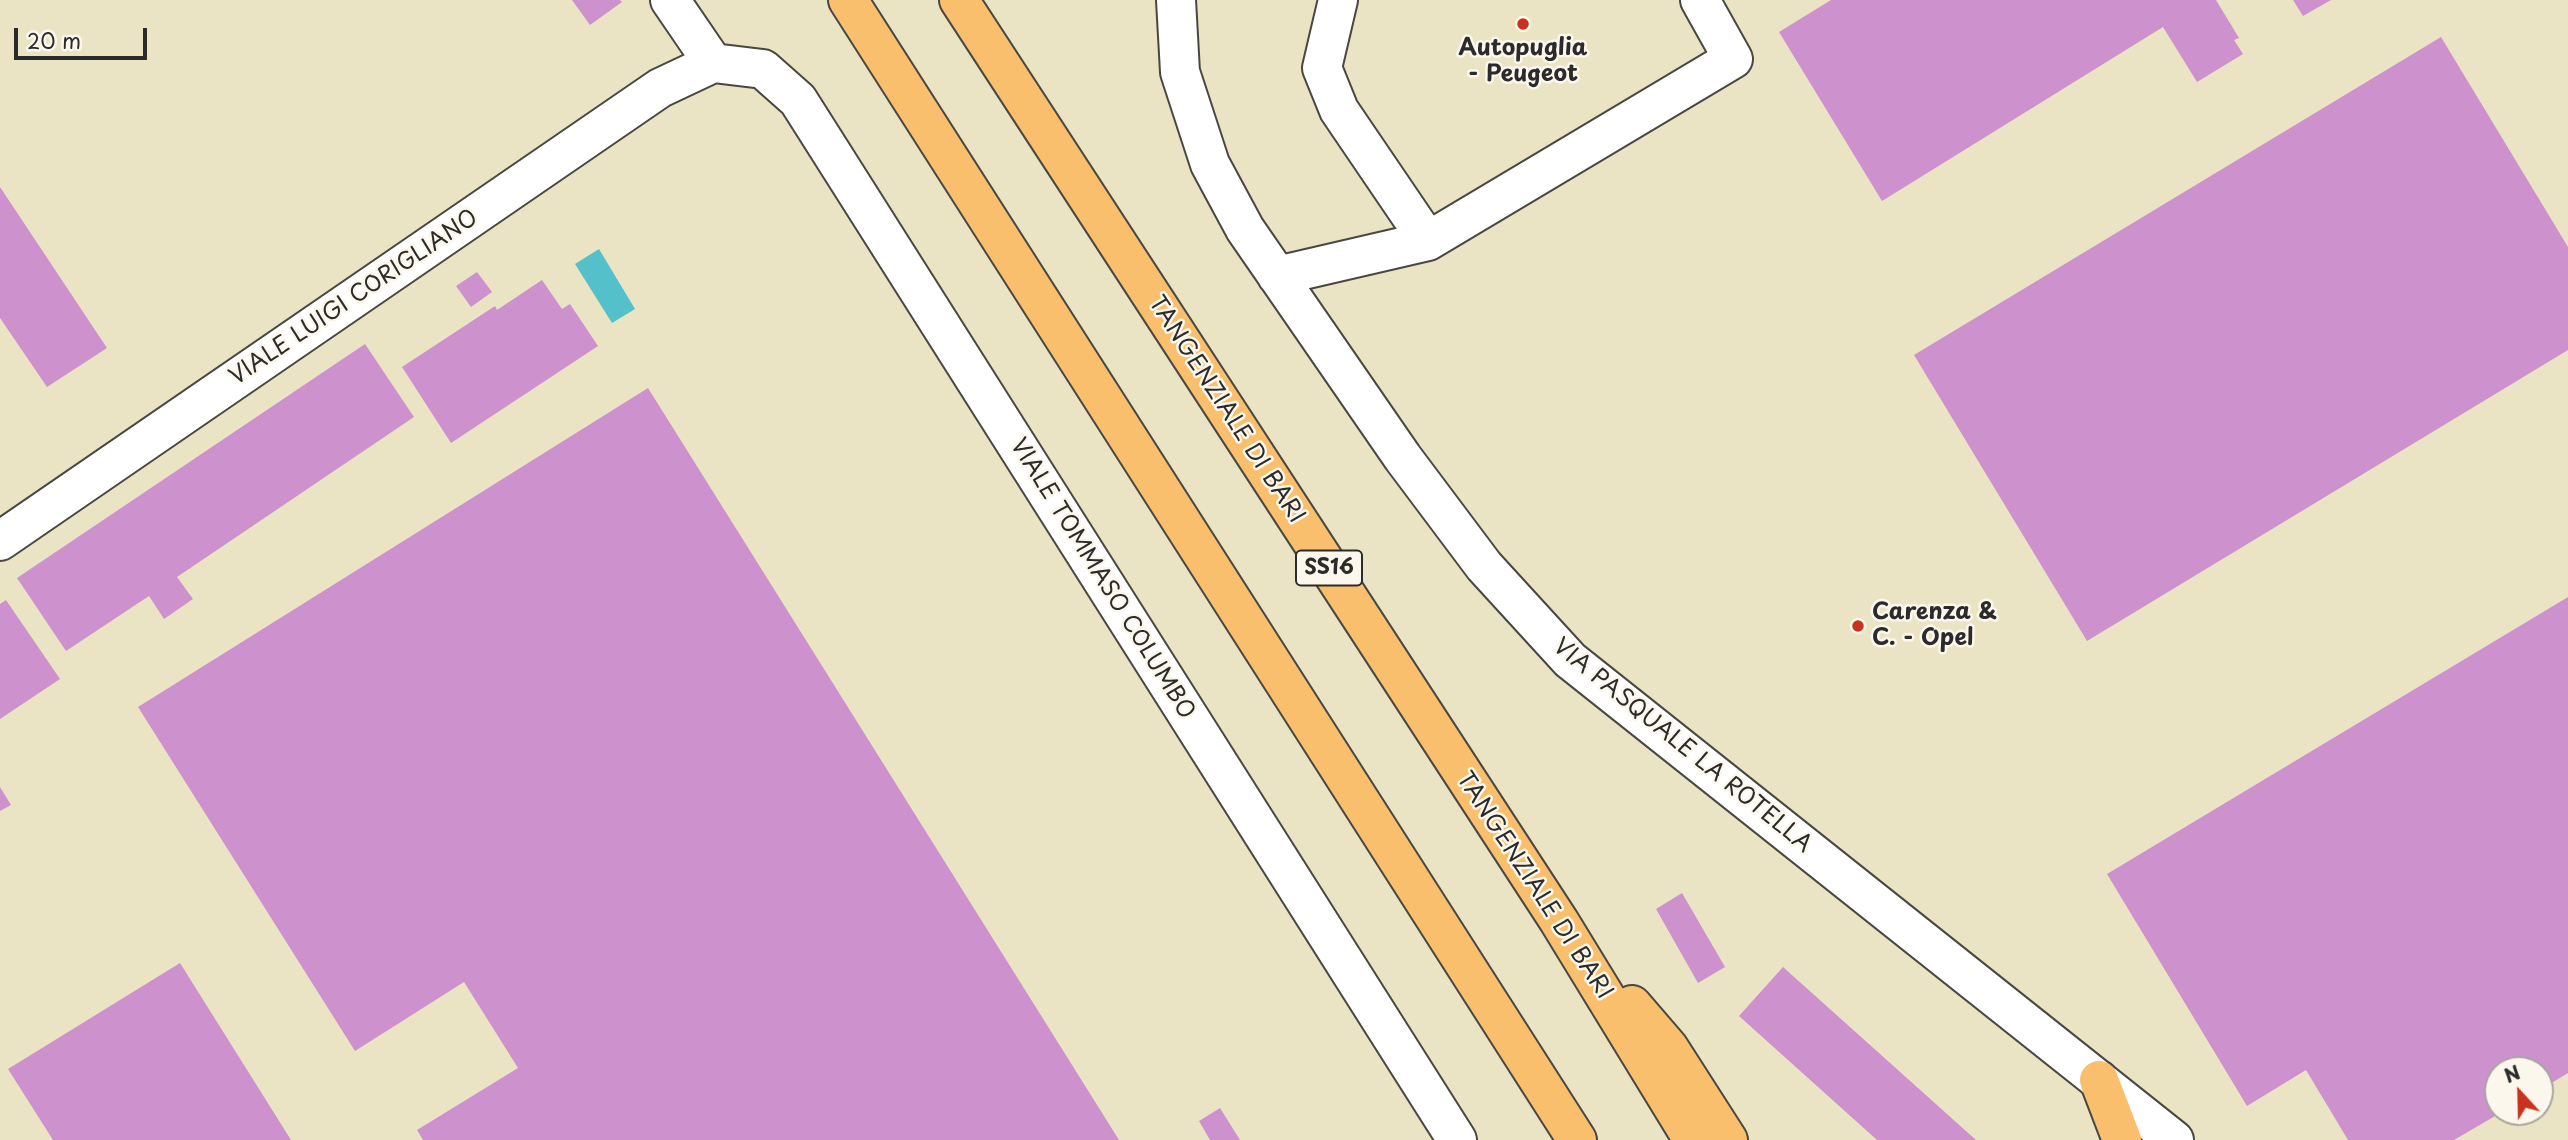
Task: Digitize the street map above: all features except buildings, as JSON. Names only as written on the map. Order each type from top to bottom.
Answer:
[{"type":"highway","points":[[848,0],[1577,1140]]},
{"type":"highway","name":"TANGENZIALE DI BARI","points":[[959,0],[1559,921],[1693,1140]]},
{"type":"highway","points":[[980,0],[1013,84]]},
{"type":"highway","points":[[1559,921],[1669,1048],[1728,1140]]},
{"type":"highway","points":[[2099,1080],[2122,1140]]},
{"type":"street","points":[[670,0],[713,63]]},
{"type":"street","name":"VIA PASQUALE LA ROTELLA","points":[[1176,0],[1180,72],[1210,164],[1245,229],[1404,458],[1484,566],[1570,660],[2174,1140]]},
{"type":"street","points":[[1338,0],[1322,68],[1339,110],[1428,241]]},
{"type":"street","points":[[1277,276],[1428,241],[1733,59],[1699,0]]},
{"type":"street","name":"VIALE LUIGI CORIGLIANO","points":[[0,541],[660,88],[713,63]]},
{"type":"street","name":"VIALE TOMMASO COLUMBO","points":[[713,63],[763,69],[798,100],[1457,1140]]},
{"type":"water","points":[[599,249],[635,309],[612,323],[575,264]]},
{"type":"place","name":"Autopuglia - Peugeot","points":[[1523,24]]},
{"type":"place","name":"Carenza & C. - Opel","points":[[1858,626]]}]
